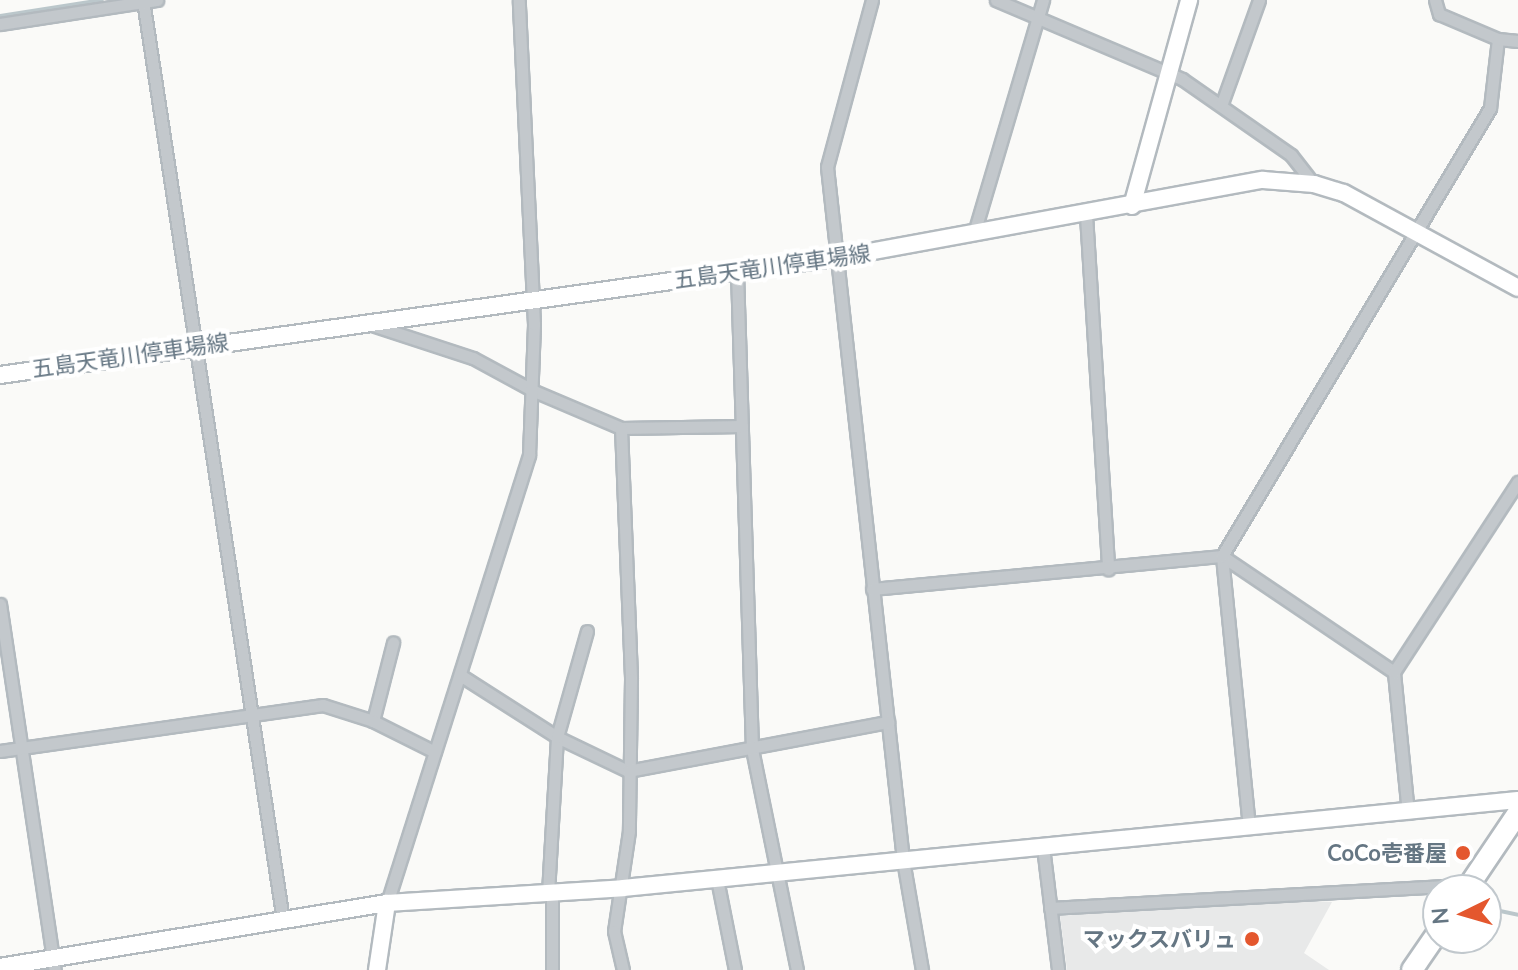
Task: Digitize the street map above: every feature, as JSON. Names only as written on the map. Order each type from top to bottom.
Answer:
[{"type":"highway","points":[[1477,874],[1518,813]]},
{"type":"street","points":[[0,24],[157,0]]},
{"type":"street","points":[[377,970],[387,903],[529,455],[534,391],[519,0]]},
{"type":"street","points":[[872,0],[827,167],[903,860],[922,970]]},
{"type":"street","points":[[996,0],[1222,103],[1291,155],[1314,184]]},
{"type":"street","points":[[974,233],[1043,0]]},
{"type":"street","points":[[1132,206],[1189,0]]},
{"type":"street","points":[[1222,103],[1259,0]]},
{"type":"street","points":[[1435,0],[1439,14],[1498,39],[1518,41]]},
{"type":"street","points":[[144,1],[283,920]]},
{"type":"street","points":[[1249,827],[1222,556],[1420,232],[1490,108],[1498,39]]},
{"type":"street","name":"五島天竜川停車場線","points":[[0,375],[530,298],[836,258],[1086,215],[1263,180],[1314,184],[1375,207],[1518,288]]},
{"type":"street","points":[[1086,215],[1108,569]]},
{"type":"street","points":[[737,272],[752,749],[797,970]]},
{"type":"street","points":[[363,322],[473,358],[534,391],[621,428],[742,426]]},
{"type":"street","points":[[621,428],[631,679],[623,888],[614,931],[623,970]]},
{"type":"street","points":[[1408,813],[1394,672],[1518,482]]},
{"type":"street","points":[[872,589],[1222,556],[1394,672]]},
{"type":"street","points":[[0,604],[54,964]]},
{"type":"street","points":[[552,970],[550,893],[557,737],[587,631]]},
{"type":"street","points":[[373,721],[393,643]]},
{"type":"street","points":[[460,675],[557,737],[628,771],[888,722]]},
{"type":"street","points":[[0,751],[323,705],[373,721],[435,752]]},
{"type":"street","points":[[0,967],[54,964],[387,903],[623,888],[1518,800]]},
{"type":"street","points":[[1043,847],[1058,970]]},
{"type":"street","points":[[717,879],[735,970]]},
{"type":"street","points":[[1050,908],[1422,887]]},
{"type":"shaded area","points":[[1280,899],[1332,902],[1304,953],[1329,970],[1067,970],[1060,916]]},
{"type":"waterway","points":[[0,16],[102,0]]},
{"type":"waterway","points":[[1502,912],[1518,915]]},
{"type":"place","name":"CoCo壱番屋","points":[[1463,853]]},
{"type":"place","name":"マックスバリュ","points":[[1252,939]]}]
